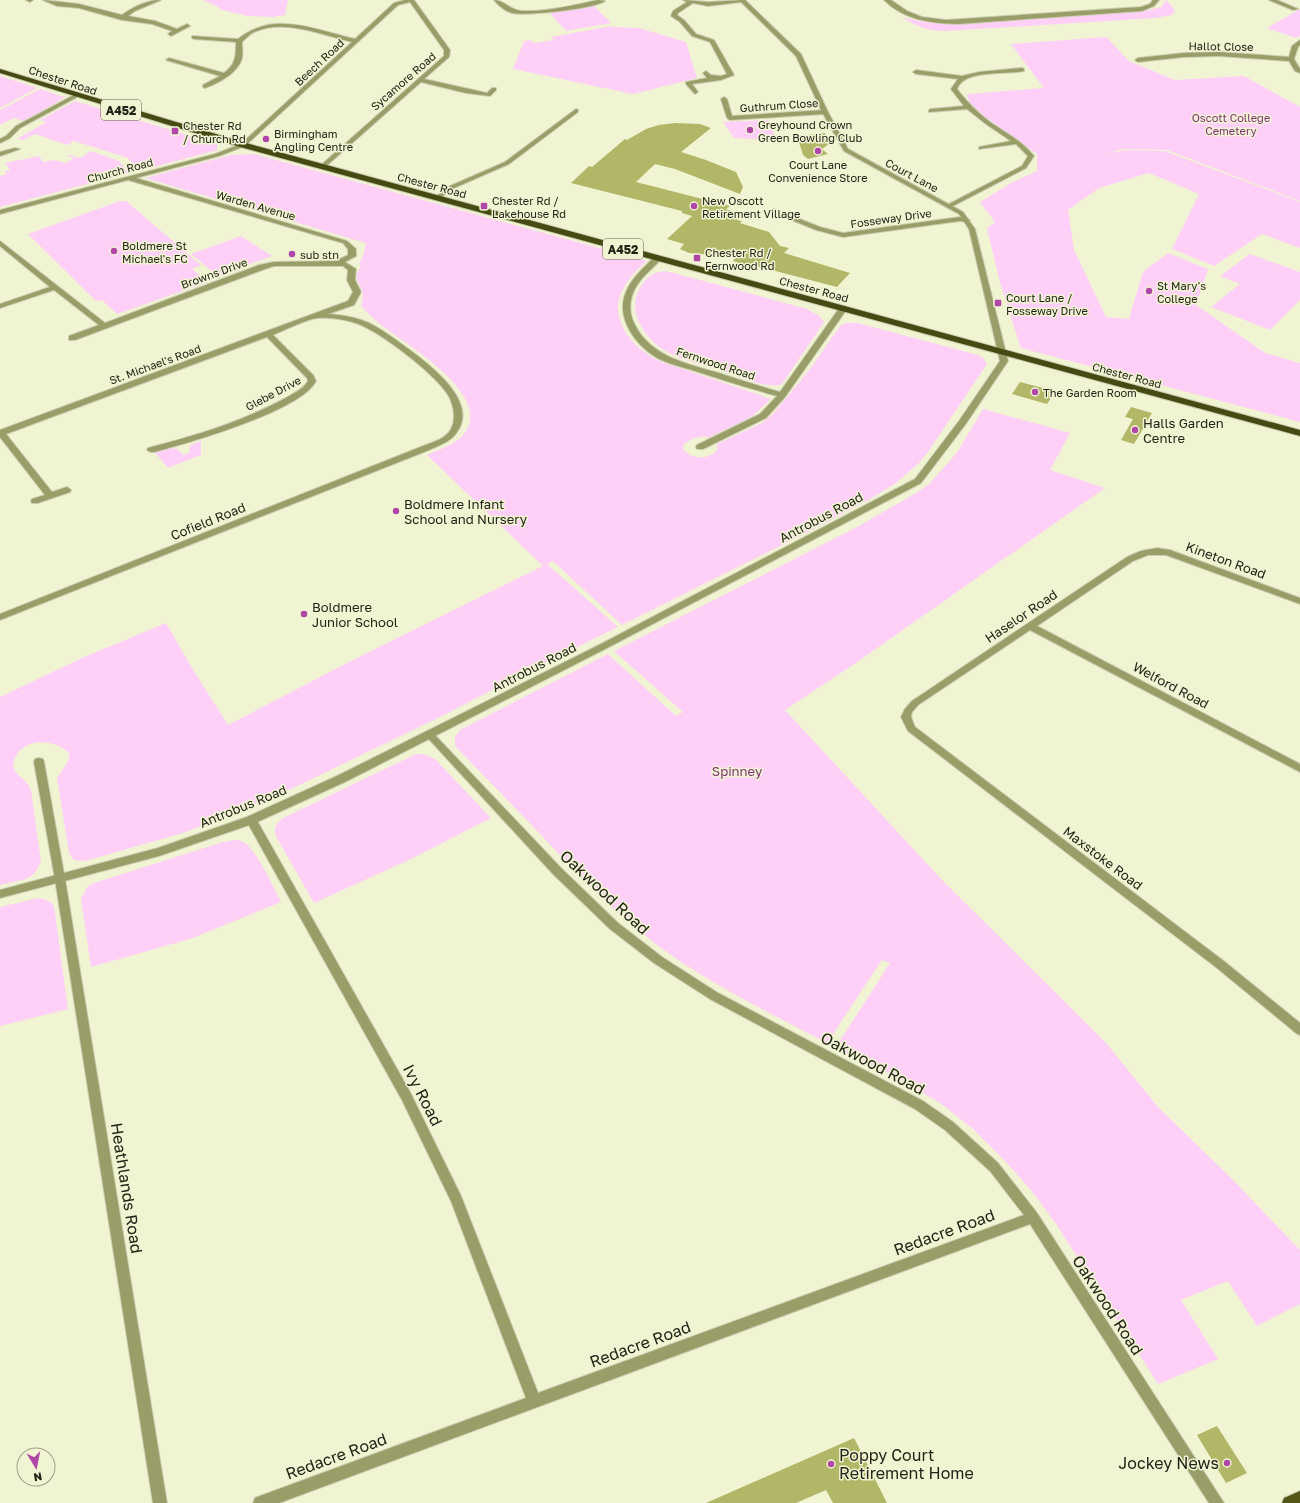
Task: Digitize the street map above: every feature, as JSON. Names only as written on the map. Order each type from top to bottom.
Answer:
[{"type":"highway","name":"Chester Road","points":[[0,71],[76,96],[322,167],[1300,433]]},
{"type":"main road","points":[[1289,1503],[1300,1498]]},
{"type":"street","points":[[46,0],[57,4],[80,6],[122,18],[153,22],[177,31]]},
{"type":"street","points":[[80,6],[86,0]]},
{"type":"street","points":[[122,18],[133,10],[158,0]]},
{"type":"street","name":"Beech Road","points":[[243,145],[396,4],[411,0]]},
{"type":"street","name":"Sycamore Road","points":[[322,167],[443,60],[448,53],[411,0]]},
{"type":"street","points":[[498,0],[506,9],[527,13],[602,1]]},
{"type":"street","points":[[696,92],[688,83],[731,75],[714,44],[708,39],[694,35],[682,21],[674,16],[674,12],[688,1],[708,4],[742,0]]},
{"type":"street","name":"Court Lane","points":[[742,0],[800,55],[825,112],[839,139],[848,151],[949,206],[961,213],[967,220],[972,229],[1004,352]]},
{"type":"street","points":[[887,0],[912,17],[939,22],[957,22],[1142,9],[1155,4],[1156,0]]},
{"type":"street","points":[[1272,0],[1297,7]]},
{"type":"street","points":[[1287,14],[1297,7]]},
{"type":"street","points":[[205,86],[235,67],[237,62],[238,41],[245,34],[255,30],[277,24],[293,26],[356,41]]},
{"type":"street","points":[[170,36],[187,26]]},
{"type":"street","points":[[206,38],[212,32]]},
{"type":"street","points":[[194,37],[238,41]]},
{"type":"street","points":[[1300,42],[1295,46],[1291,59],[1297,70],[1300,71]]},
{"type":"street","points":[[1145,53],[1151,58]]},
{"type":"street","name":"Hallot Close","points":[[1138,60],[1219,54],[1291,59]]},
{"type":"street","points":[[183,64],[193,58]]},
{"type":"street","points":[[169,60],[224,75]]},
{"type":"street","points":[[998,65],[1003,72]]},
{"type":"street","points":[[916,72],[935,72],[962,78],[980,74],[1022,70]]},
{"type":"street","points":[[706,73],[709,77],[715,79]]},
{"type":"street","points":[[949,206],[1024,167],[1031,156],[1017,142],[988,123],[968,107],[954,89],[958,81],[962,78]]},
{"type":"street","points":[[420,80],[488,95]]},
{"type":"street","points":[[482,102],[494,89]]},
{"type":"street","points":[[0,141],[8,137],[18,127],[76,96]]},
{"type":"street","name":"Guthrum Close","points":[[724,99],[730,118],[825,112]]},
{"type":"street","points":[[931,111],[968,107]]},
{"type":"street","points":[[437,198],[452,187],[507,163],[576,111]]},
{"type":"street","points":[[981,148],[1017,142]]},
{"type":"street","name":"Church Road","points":[[0,212],[217,155],[243,145]]},
{"type":"street","points":[[1,153],[17,148]]},
{"type":"street","name":"Warden Avenue","points":[[127,178],[345,242],[352,249],[352,256],[335,263]]},
{"type":"street","name":"Fosseway Drive","points":[[774,211],[818,229],[843,235],[960,219],[967,220]]},
{"type":"street","points":[[0,243],[104,326]]},
{"type":"street","name":"Fernwood Road","points":[[658,258],[633,285],[628,295],[626,304],[627,314],[631,326],[645,346],[660,356],[681,364],[782,395]]},
{"type":"street","name":"St. Michael's Road","points":[[0,433],[351,303],[356,296],[356,292],[351,280],[351,267],[345,264],[335,263]]},
{"type":"street","name":"Browns Drive","points":[[72,338],[262,267],[274,264],[335,263]]},
{"type":"street","points":[[0,306],[56,287]]},
{"type":"street","points":[[700,447],[763,416],[782,395],[843,309]]},
{"type":"street","name":"Cofield Road","points":[[0,617],[446,440],[456,427],[458,416],[456,405],[450,391],[439,379],[403,348],[364,323],[339,317],[317,316]]},
{"type":"street","name":"Glebe Drive","points":[[151,450],[220,430],[256,416],[309,387],[312,381],[310,376],[268,334]]},
{"type":"street","name":"Antrobus Road","points":[[0,894],[159,852],[251,820],[343,778],[604,646],[918,481],[962,423],[1004,361],[1004,352]]},
{"type":"street","points":[[0,433],[50,495]]},
{"type":"street","points":[[180,442],[185,451]]},
{"type":"street","points":[[35,501],[67,490]]},
{"type":"street","name":"Kineton Road","points":[[1142,553],[1156,551],[1167,552],[1300,601]]},
{"type":"street","name":"Haselor Road","points":[[915,703],[1130,559],[1142,553]]},
{"type":"street","name":"Welford Road","points":[[1030,626],[1300,768]]},
{"type":"street","name":"Maxstoke Road","points":[[915,703],[908,711],[906,717],[911,729],[1221,965],[1300,1030]]},
{"type":"street","name":"Oakwood Road","points":[[429,734],[557,871],[614,926],[658,960],[714,996],[888,1087],[931,1113],[949,1126],[994,1167],[1033,1217],[1217,1503]]},
{"type":"street","name":"Heathlands Road","points":[[39,762],[60,879],[160,1503]]},
{"type":"street","name":"Ivy Road","points":[[251,820],[406,1096],[457,1200],[534,1401]]},
{"type":"street","name":"Redacre Road","points":[[260,1503],[1033,1217]]},
{"type":"green space","points":[[203,0],[288,0],[285,15],[273,17],[247,16],[222,10]]},
{"type":"green space","points":[[1166,0],[1175,10],[1172,15],[1155,18],[946,31],[923,28],[902,17],[944,24],[1144,11],[1161,7]]},
{"type":"green space","points":[[594,6],[611,23],[566,31],[550,13]]},
{"type":"green space","points":[[1300,9],[1300,36],[1296,38],[1267,28]]},
{"type":"green space","points":[[611,26],[639,28],[686,42],[697,78],[633,94],[513,69],[524,41],[531,40],[534,43],[554,40],[551,37]]},
{"type":"green space","name":"St Mary's College","points":[[1106,37],[1129,61],[1175,80],[1244,76],[1300,107],[1300,201],[1167,150],[1123,149],[1105,154],[1127,150],[1165,151],[1300,202],[1300,248],[1262,234],[1214,266],[1172,249],[1199,194],[1149,173],[1099,188],[1068,210],[1074,250],[1106,317],[1129,319],[1143,272],[1168,253],[1208,269],[1196,305],[1265,353],[1300,363],[1300,422],[1021,348],[1000,283],[987,228],[995,222],[980,202],[1011,183],[1039,170],[1037,170],[1037,154],[970,106],[967,94],[1044,88],[1011,44]]},
{"type":"green space","points":[[0,76],[37,88],[0,108]]},
{"type":"green space","points":[[40,89],[64,98],[24,121],[14,118],[0,125],[0,110]]},
{"type":"green space","points":[[75,101],[217,144],[217,150],[139,171],[128,158],[74,141],[67,145],[35,134],[23,140],[17,139],[46,122],[40,120]]},
{"type":"green space","name":"Greyhound Crown Green Bowling Club","points":[[768,120],[777,140],[734,138],[723,122]]},
{"type":"green space","points":[[91,151],[119,161],[129,173],[0,207],[0,176],[7,174],[5,171],[10,170],[5,163],[39,156],[43,162],[54,160],[66,163],[74,158],[67,156],[69,155],[80,158]]},
{"type":"green space","points":[[254,154],[647,261],[637,270],[624,287],[618,307],[619,316],[626,333],[638,347],[662,362],[771,399],[754,415],[747,419],[708,438],[705,436],[694,438],[684,444],[683,449],[686,453],[695,457],[709,456],[717,450],[717,444],[762,423],[773,414],[810,369],[840,326],[846,323],[858,323],[978,355],[983,358],[987,364],[919,463],[896,483],[872,498],[806,533],[622,625],[553,561],[547,564],[618,627],[440,717],[289,790],[183,833],[85,861],[74,860],[69,853],[57,778],[69,760],[69,753],[53,744],[44,742],[27,745],[20,750],[13,767],[31,790],[41,862],[34,874],[26,879],[0,885],[0,697],[82,658],[166,623],[228,725],[347,663],[543,566],[427,455],[450,445],[462,436],[470,422],[469,406],[460,391],[447,376],[415,349],[381,325],[361,306],[363,292],[356,277],[361,267],[359,263],[363,256],[366,243],[145,178],[231,155]]},
{"type":"green space","name":"Boldmere St Michael's FC","points":[[120,201],[126,201],[201,265],[192,269],[208,282],[117,314],[102,300],[96,301],[28,234]]},
{"type":"green space","points":[[241,236],[272,256],[218,276],[191,254]]},
{"type":"green space","points":[[1250,254],[1300,272],[1300,300],[1270,330],[1211,307],[1240,284],[1220,276]]},
{"type":"green space","points":[[664,271],[807,309],[818,315],[824,322],[782,384],[770,385],[754,382],[675,356],[664,350],[645,333],[636,313],[635,305],[637,293],[646,279],[655,273]]},
{"type":"green space","name":"Spinney","points":[[983,409],[1070,433],[1050,470],[1105,488],[853,665],[785,710],[942,880],[1106,1043],[1158,1107],[1233,1180],[1300,1250],[1300,1304],[1257,1326],[1228,1281],[1181,1300],[1218,1359],[1158,1384],[1056,1224],[1031,1190],[1003,1159],[973,1129],[940,1103],[901,1080],[836,1047],[890,963],[882,960],[827,1043],[754,1005],[682,963],[638,930],[587,883],[455,746],[455,737],[460,730],[608,654],[676,716],[683,712],[614,651],[859,526],[916,493],[929,484],[958,451]]},
{"type":"green space","points":[[201,441],[201,455],[168,468],[151,448],[161,450],[176,449],[183,455],[190,453],[189,448],[191,445]]},
{"type":"green space","points":[[416,754],[423,754],[435,759],[491,818],[411,859],[314,903],[278,840],[275,833],[276,825],[283,818]]},
{"type":"green space","points":[[240,840],[250,847],[265,870],[281,902],[190,939],[91,967],[81,899],[87,887],[94,883],[223,842]]},
{"type":"green space","points":[[38,898],[47,900],[54,906],[68,1009],[0,1026],[0,907]]},
{"type":"building","name":"New Oscott Retirement Village","points":[[675,123],[700,124],[711,128],[681,152],[736,172],[743,187],[740,194],[675,169],[655,164],[636,182],[730,206],[726,209],[742,214],[737,220],[742,221],[740,223],[769,232],[780,246],[789,248],[784,253],[850,273],[837,287],[749,264],[747,266],[733,261],[736,257],[689,253],[680,249],[684,244],[667,239],[692,216],[682,213],[682,211],[571,183],[589,166],[592,167],[625,139],[627,140],[646,129],[659,125]]},
{"type":"building","points":[[825,133],[830,143],[822,149],[828,154],[808,159],[803,155],[797,136]]},
{"type":"building","name":"The Garden Room","points":[[1020,382],[1055,392],[1047,404],[1012,394]]},
{"type":"building","name":"Halls Garden Centre","points":[[1131,407],[1152,413],[1134,444],[1121,440],[1133,419],[1125,417]]},
{"type":"building","name":"Jockey News","points":[[1217,1426],[1247,1473],[1226,1483],[1197,1435]]},
{"type":"building","name":"Poppy Court Retirement Home","points":[[854,1438],[887,1503],[833,1503],[826,1490],[796,1503],[706,1503]]},
{"type":"place","name":"Greyhound Crown Green Bowling Club","points":[[750,130]]},
{"type":"place","name":"Chester Rd / Church Rd","points":[[175,131]]},
{"type":"place","name":"Birmingham Angling Centre","points":[[266,139]]},
{"type":"place","name":"Court Lane Convenience Store","points":[[818,151]]},
{"type":"place","name":"Chester Rd / Lakehouse Rd","points":[[484,206]]},
{"type":"place","name":"New Oscott Retirement Village","points":[[694,206]]},
{"type":"place","name":"Boldmere St Michael's FC","points":[[114,251]]},
{"type":"place","name":"sub stn","points":[[292,254]]},
{"type":"place","name":"Chester Rd / Fernwood Rd","points":[[697,258]]},
{"type":"place","name":"St Mary's College","points":[[1149,291]]},
{"type":"place","name":"Court Lane / Fosseway Drive","points":[[998,303]]},
{"type":"place","name":"The Garden Room","points":[[1035,392]]},
{"type":"place","name":"Halls Garden Centre","points":[[1135,430]]},
{"type":"place","name":"Boldmere Infant School and Nursery","points":[[396,511]]},
{"type":"place","name":"Boldmere Junior School","points":[[304,614]]},
{"type":"place","name":"Jockey News","points":[[1227,1463]]},
{"type":"place","name":"Poppy Court Retirement Home","points":[[831,1464]]},
{"type":"park label","name":"Oscott College Cemetery","points":[[1231,123]]}]
